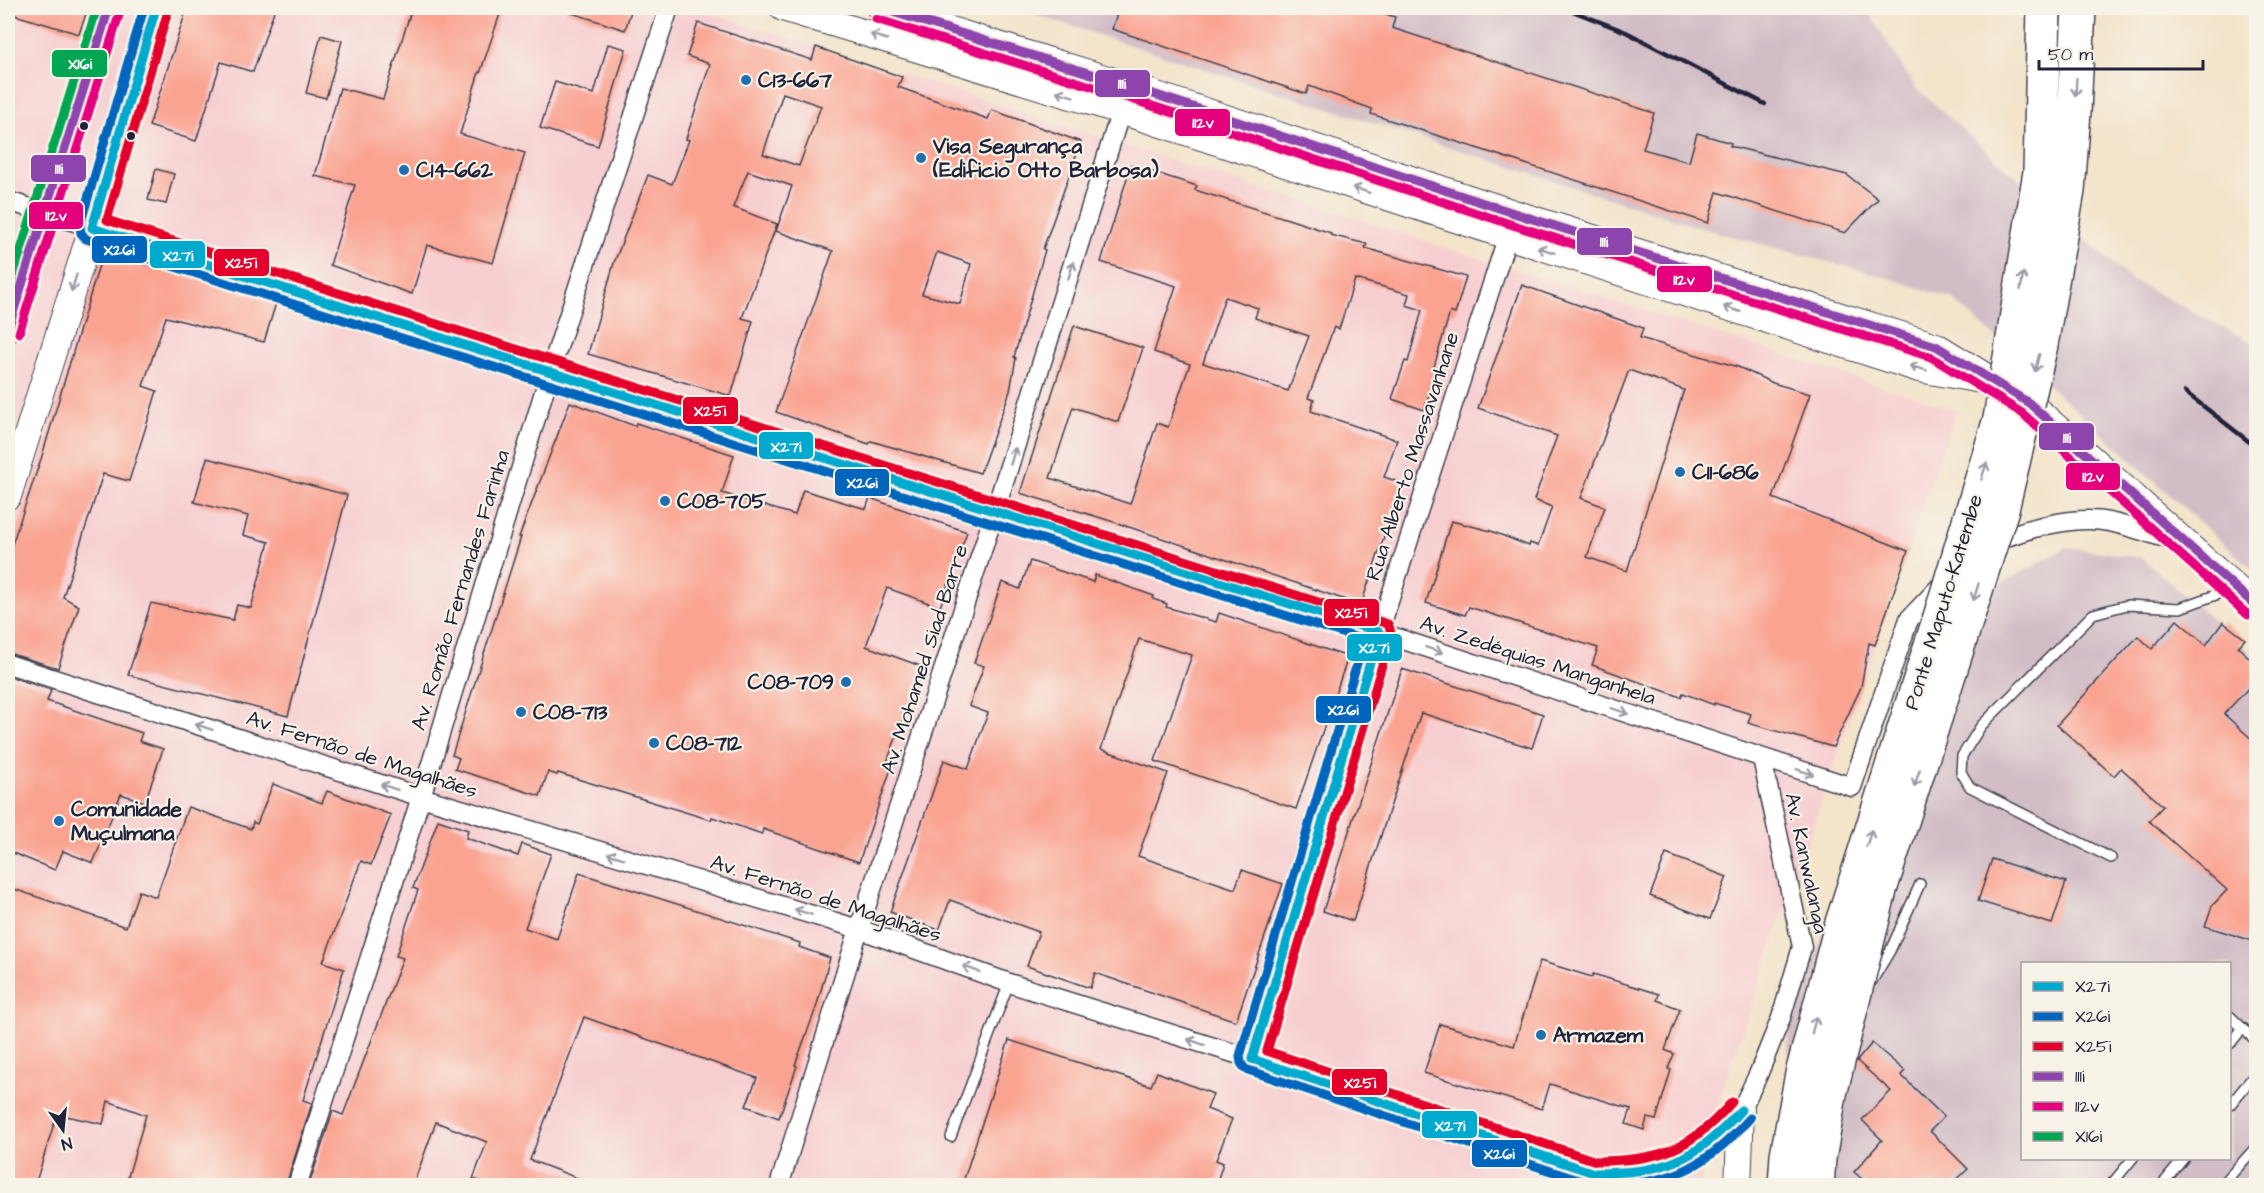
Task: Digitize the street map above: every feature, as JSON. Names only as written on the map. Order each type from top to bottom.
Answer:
[{"type":"highway","name":"Ponte Maputo-Katembe","points":[[1785,1185],[1787,1155],[1802,1074],[1840,926],[1936,628],[2000,419],[2040,172],[2044,8]]},
{"type":"highway","name":"Ponte Maputo-Katembe","points":[[1817,1185],[1819,1158],[1830,1094],[1880,890],[2002,509],[2042,345],[2068,191],[2079,8]]},
{"type":"main road","points":[[8,328],[109,8]]},
{"type":"main road","points":[[8,496],[92,228],[156,8]]},
{"type":"main road","points":[[783,8],[1121,111],[1919,369],[1996,383]]},
{"type":"main road","points":[[880,8],[1936,346],[2029,403],[2256,606]]},
{"type":"main road","points":[[1636,1179],[1690,1155],[1715,1138],[1741,1110]]},
{"type":"main road","points":[[1738,1185],[1741,1110]]},
{"type":"street","name":"Av. Romão Fernandes Farinha","points":[[297,1185],[420,797],[549,372],[669,8]]},
{"type":"street","name":"Av. Mohamed Siad Barre","points":[[779,1185],[1121,111]]},
{"type":"street","name":"Av. Zedéquias Manganhela","points":[[8,201],[1379,632],[1852,787],[1909,619],[1963,561],[1997,542],[2032,530],[2079,519],[2109,522],[2192,547]]},
{"type":"street","name":"Rua Alberto Massavanhane","points":[[1252,1059],[1379,632],[1507,237],[1517,213]]},
{"type":"street","name":"Av. Fernão de Magalhães","points":[[8,664],[420,797],[859,929],[1009,983],[1252,1059],[1594,1173],[1636,1179]]},
{"type":"street","name":"Av. Kanwalanga","points":[[1741,1110],[1758,1075],[1780,1018],[1802,947],[1762,758]]},
{"type":"lane","points":[[2111,858],[1970,787],[1960,772],[1962,756],[1981,726],[2092,614],[2127,605],[2180,608],[2237,588]]},
{"type":"lane","points":[[1830,1051],[1890,951],[1920,884]]},
{"type":"lane","points":[[951,1137],[1009,983]]},
{"type":"lane","points":[[2231,1018],[2256,1041]]},
{"type":"lane","points":[[2231,1042],[2243,1028]]},
{"type":"lane","points":[[2231,1103],[2256,1073]]},
{"type":"lane","points":[[2221,1185],[2256,1147]]},
{"type":"lane","points":[[2110,1185],[2131,1160]]},
{"type":"lane","points":[[2161,1185],[2182,1160]]},
{"type":"shaded area","points":[[8,8],[694,8],[1956,410],[1707,1135],[1701,1185],[8,1185]]},
{"type":"shaded area","points":[[1015,8],[1866,8],[1915,87],[2131,280],[2256,344],[2256,573],[1953,299],[1889,278],[1708,230]]},
{"type":"shaded area","points":[[2067,547],[2142,558],[2256,658],[2256,1185],[1791,1185],[1788,1035],[1910,686],[1970,601]]},
{"type":"building","points":[[8,8],[88,8],[79,34],[8,13]]},
{"type":"building","points":[[187,8],[275,8],[253,72],[221,62],[196,141],[149,126]]},
{"type":"building","points":[[412,8],[502,8],[460,134],[525,153],[493,263],[427,245],[412,294],[330,265],[355,185],[315,176],[340,88],[383,99]]},
{"type":"building","points":[[567,8],[619,8],[631,11],[625,30],[566,11]]},
{"type":"building","points":[[1119,8],[1366,8],[1395,17],[1392,28],[1654,113],[1643,149],[1689,162],[1697,133],[1731,143],[1730,146],[1847,175],[1878,199],[1845,233],[1717,192],[1708,223],[1371,114],[1372,109],[1309,86],[1306,94],[1112,29]]},
{"type":"building","points":[[698,23],[812,60],[816,47],[902,77],[898,87],[988,119],[992,110],[1081,142],[1043,249],[1045,250],[1014,357],[1016,358],[1010,391],[980,473],[871,441],[869,444],[776,412],[833,251],[776,231],[792,186],[748,171],[733,207],[777,224],[742,318],[753,321],[731,396],[588,354],[614,263],[648,175],[672,184],[689,140],[686,139],[710,64],[687,56]],"holes":[[[783,93],[821,106],[799,166],[763,154]],[[937,252],[971,264],[960,304],[922,294]]]},
{"type":"building","points":[[321,35],[342,41],[326,98],[306,93]]},
{"type":"building","points":[[608,44],[626,49],[598,146],[540,128],[555,82],[594,94]]},
{"type":"building","points":[[1131,165],[1197,186],[1195,190],[1331,233],[1330,235],[1367,244],[1365,248],[1466,277],[1455,314],[1450,312],[1433,370],[1437,372],[1424,410],[1392,399],[1405,361],[1408,362],[1422,310],[1406,305],[1409,294],[1355,279],[1339,329],[1334,327],[1308,398],[1314,400],[1311,411],[1397,440],[1384,477],[1402,483],[1361,605],[1020,493],[1074,326],[1143,348],[1118,422],[1073,407],[1050,478],[1130,504],[1157,423],[1168,427],[1190,364],[1154,352],[1176,286],[1101,262]],"holes":[[[1225,297],[1258,308],[1255,318],[1309,336],[1288,391],[1203,363]]]},
{"type":"building","points":[[156,169],[174,174],[166,204],[148,200]]},
{"type":"building","points":[[103,252],[276,303],[264,342],[166,317],[143,386],[157,391],[129,481],[103,474],[63,597],[79,606],[58,668],[8,653],[8,556],[42,456]]},
{"type":"building","points":[[1522,285],[1643,328],[1640,338],[1738,367],[1773,383],[1810,394],[1773,498],[1908,551],[1875,645],[1869,643],[1861,687],[1833,747],[1748,723],[1751,714],[1714,703],[1714,705],[1683,693],[1681,697],[1592,665],[1598,648],[1469,607],[1465,615],[1426,603],[1451,521],[1491,531],[1529,546],[1530,543],[1538,546],[1552,507],[1534,500],[1557,436],[1478,408]],"holes":[[[1629,370],[1684,390],[1627,571],[1587,557],[1605,507],[1581,498]]]},
{"type":"building","points":[[570,402],[635,426],[636,423],[734,455],[722,493],[795,515],[803,490],[866,509],[870,498],[967,532],[940,607],[887,588],[866,646],[923,667],[885,767],[891,769],[859,862],[763,829],[762,834],[712,817],[711,820],[558,773],[557,775],[548,772],[540,796],[455,769],[459,758],[452,755],[521,537],[519,537]]},
{"type":"building","points":[[207,458],[347,495],[288,716],[128,675],[151,603],[233,620],[237,605],[251,608],[269,542],[243,535],[248,516],[194,502]]},
{"type":"building","points":[[1030,561],[1093,582],[1095,575],[1154,596],[1153,599],[1167,604],[1166,607],[1216,622],[1219,613],[1348,657],[1296,809],[1155,761],[1192,655],[1139,639],[1101,749],[1168,773],[1138,856],[1235,889],[1242,870],[1283,884],[1236,1021],[1095,973],[1090,988],[1027,966],[1039,932],[950,900],[939,930],[890,912],[944,760],[968,769],[988,713],[969,706],[984,666],[974,663],[1002,582],[1020,589]]},
{"type":"building","points":[[2177,620],[2206,645],[2223,622],[2245,639],[2238,647],[2256,664],[2256,680],[2224,714],[2256,743],[2256,942],[2205,926],[2212,906],[2227,890],[2149,821],[2163,806],[2121,768],[2114,776],[2057,725],[2138,636],[2152,649]]},
{"type":"building","points":[[1402,669],[1543,714],[1532,748],[1421,713],[1353,921],[1323,911]]},
{"type":"building","points":[[8,676],[51,690],[47,701],[142,733],[139,741],[163,749],[145,802],[121,794],[93,863],[63,851],[55,870],[8,851]]},
{"type":"building","points":[[273,784],[322,803],[327,791],[391,815],[371,865],[361,861],[323,962],[344,969],[303,1100],[312,1103],[286,1185],[145,1185],[127,1180],[146,1115],[108,1101],[103,1124],[57,1114],[35,1185],[8,1185],[8,887],[126,927],[139,891],[156,897],[188,807],[251,829],[253,822],[257,824]]},
{"type":"building","points":[[438,820],[468,830],[466,838],[518,856],[522,844],[551,854],[525,928],[557,939],[579,873],[800,943],[799,947],[830,958],[816,1008],[779,1118],[746,1106],[757,1078],[584,1017],[530,1160],[593,1185],[492,1185],[473,1179],[487,1142],[436,1122],[413,1185],[309,1185],[333,1111],[343,1115],[403,958],[396,956],[418,890],[413,888]]},
{"type":"building","points":[[1666,854],[1727,877],[1710,919],[1650,896]]},
{"type":"building","points":[[1992,859],[2066,882],[2052,924],[1978,901]]},
{"type":"building","points":[[1540,961],[1659,994],[1657,1000],[1680,1009],[1665,1050],[1674,1054],[1668,1069],[1671,1070],[1656,1120],[1647,1118],[1644,1130],[1626,1124],[1631,1109],[1550,1084],[1542,1109],[1424,1073],[1440,1024],[1514,1046]]},
{"type":"building","points":[[1009,1040],[1151,1086],[1157,1072],[1213,1094],[1207,1109],[1232,1119],[1216,1160],[1223,1163],[1216,1185],[962,1185]]},
{"type":"building","points":[[1872,1043],[1905,1071],[1901,1075],[1944,1117],[1930,1131],[1968,1169],[1951,1185],[1869,1185],[1854,1172],[1882,1140],[1862,1120],[1891,1091],[1857,1061]]},
{"type":"railway","points":[[1565,8],[1626,32],[1765,104]]},
{"type":"railway","points":[[2185,392],[2256,447]]},
{"type":"transit line","name":"X16i","points":[[8,291],[97,8]]},
{"type":"transit line","name":"111i","points":[[8,329],[109,8]]},
{"type":"transit line","name":"X26i","points":[[144,8],[80,225],[81,233],[86,239],[1364,640],[1240,1056],[1245,1069],[1593,1185],[1641,1183],[1680,1172],[1715,1151],[1750,1118]]},
{"type":"transit line","name":"X27i","points":[[156,8],[92,228],[1379,632],[1252,1059],[1594,1173],[1640,1170],[1676,1161],[1708,1142],[1741,1110]]},
{"type":"transit line","name":"111i","points":[[880,8],[1117,82],[1517,214],[1936,346],[2029,403],[2256,606]]},
{"type":"transit line","name":"X25i","points":[[168,11],[107,220],[1388,624],[1391,635],[1267,1051],[1596,1161],[1638,1159],[1672,1150],[1702,1131],[1732,1102]]},
{"type":"transit line","name":"112v","points":[[19,333],[120,12]]},
{"type":"transit line","name":"112v","points":[[876,19],[1113,93],[1513,225],[1931,357],[2022,413],[2248,615]]},
{"type":"place","name":"C13-667","points":[[746,80]]},
{"type":"place","name":"Visa Segurança (Edificio Otto Barbosa)","points":[[921,158]]},
{"type":"place","name":"C14-662","points":[[404,170]]},
{"type":"place","name":"C11-686","points":[[1680,472]]},
{"type":"place","name":"C08-705","points":[[665,501]]},
{"type":"place","name":"C08-709","points":[[846,682]]},
{"type":"place","name":"C08-713","points":[[521,712]]},
{"type":"place","name":"C08-712","points":[[654,743]]},
{"type":"place","name":"Comunidade Muçulmana","points":[[59,821]]},
{"type":"place","name":"Armazem","points":[[1541,1035]]}]
